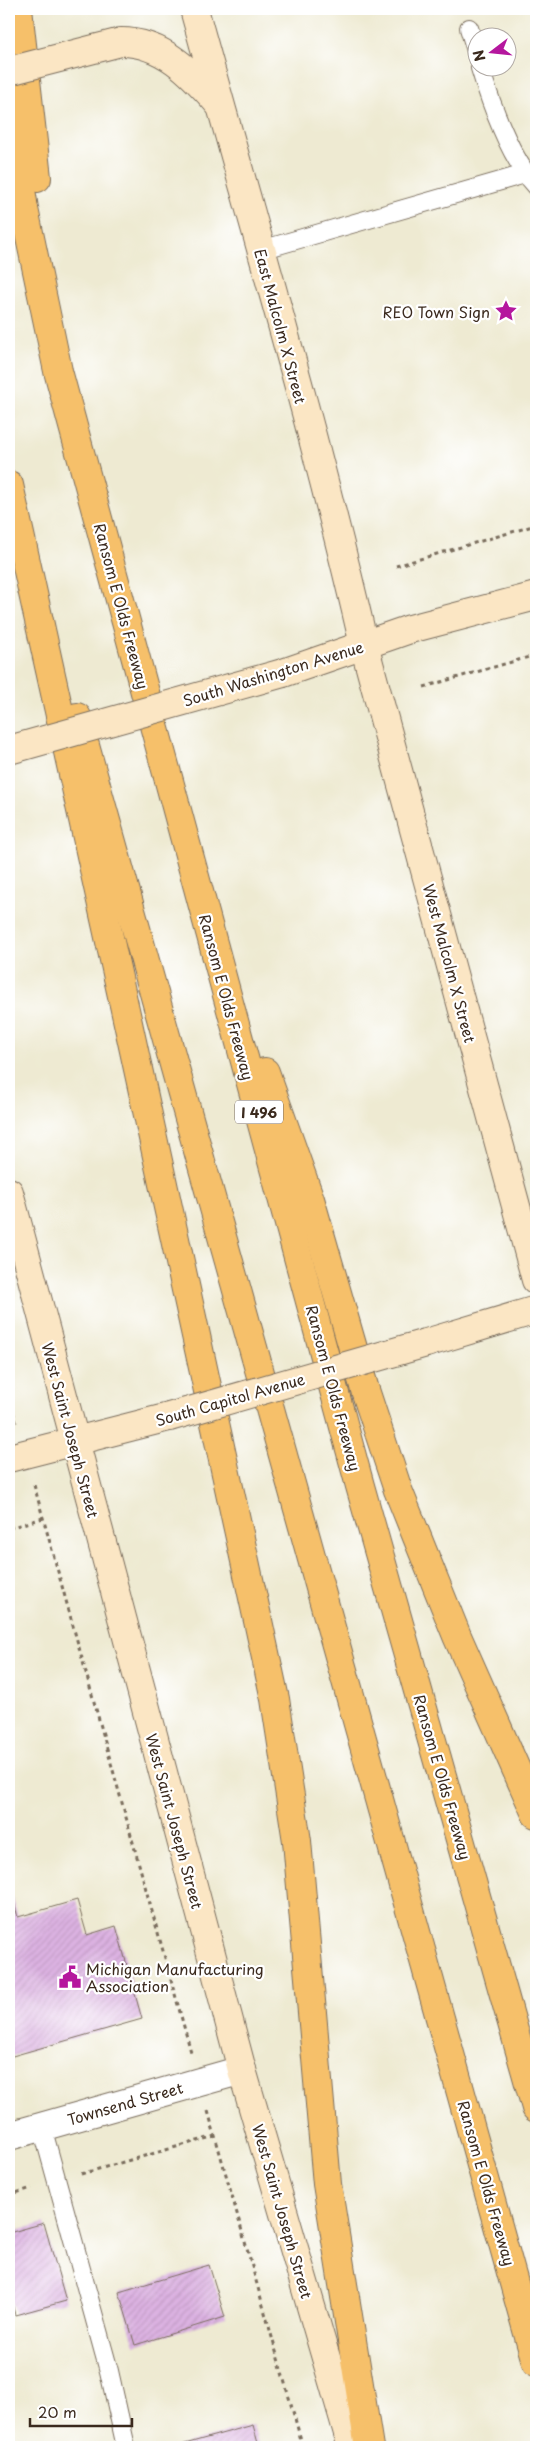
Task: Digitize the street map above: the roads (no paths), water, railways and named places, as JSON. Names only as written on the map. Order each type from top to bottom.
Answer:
[{"type":"highway","points":[[18,9],[33,130],[50,334]]},
{"type":"highway","name":"Ransom E Olds Freeway","points":[[9,110],[24,209],[58,371],[360,1486],[536,2108]]},
{"type":"highway","name":"Ransom E Olds Freeway","points":[[9,472],[536,2362]]},
{"type":"highway","points":[[9,485],[275,1698],[296,1841],[327,2184],[369,2447]]},
{"type":"highway","points":[[203,906],[297,1159],[398,1490],[457,1636],[536,1814]]},
{"type":"main road","name":"East Malcolm X Street","points":[[194,9],[261,250],[348,577],[364,646]]},
{"type":"main road","points":[[9,71],[121,42],[137,42],[166,54],[195,76],[221,106]]},
{"type":"main road","name":"South Washington Avenue","points":[[9,750],[283,674],[410,628],[536,596]]},
{"type":"main road","name":"West Malcolm X Street","points":[[364,646],[536,1280]]},
{"type":"main road","name":"West Saint Joseph Street","points":[[9,1192],[74,1443],[242,2070],[352,2447]]},
{"type":"main road","name":"South Capitol Avenue","points":[[17,1456],[74,1443],[536,1310]]},
{"type":"street","name":"Townsend Street","points":[[9,2136],[242,2070]]},
{"type":"lane","points":[[261,250],[531,180],[489,97],[483,78]]},
{"type":"lane","points":[[42,2127],[109,2371],[126,2447]]},
{"type":"place","name":"REO Town Sign","points":[[506,311]]},
{"type":"place","name":"Michigan Manufacturing Association","points":[[70,1977]]}]
